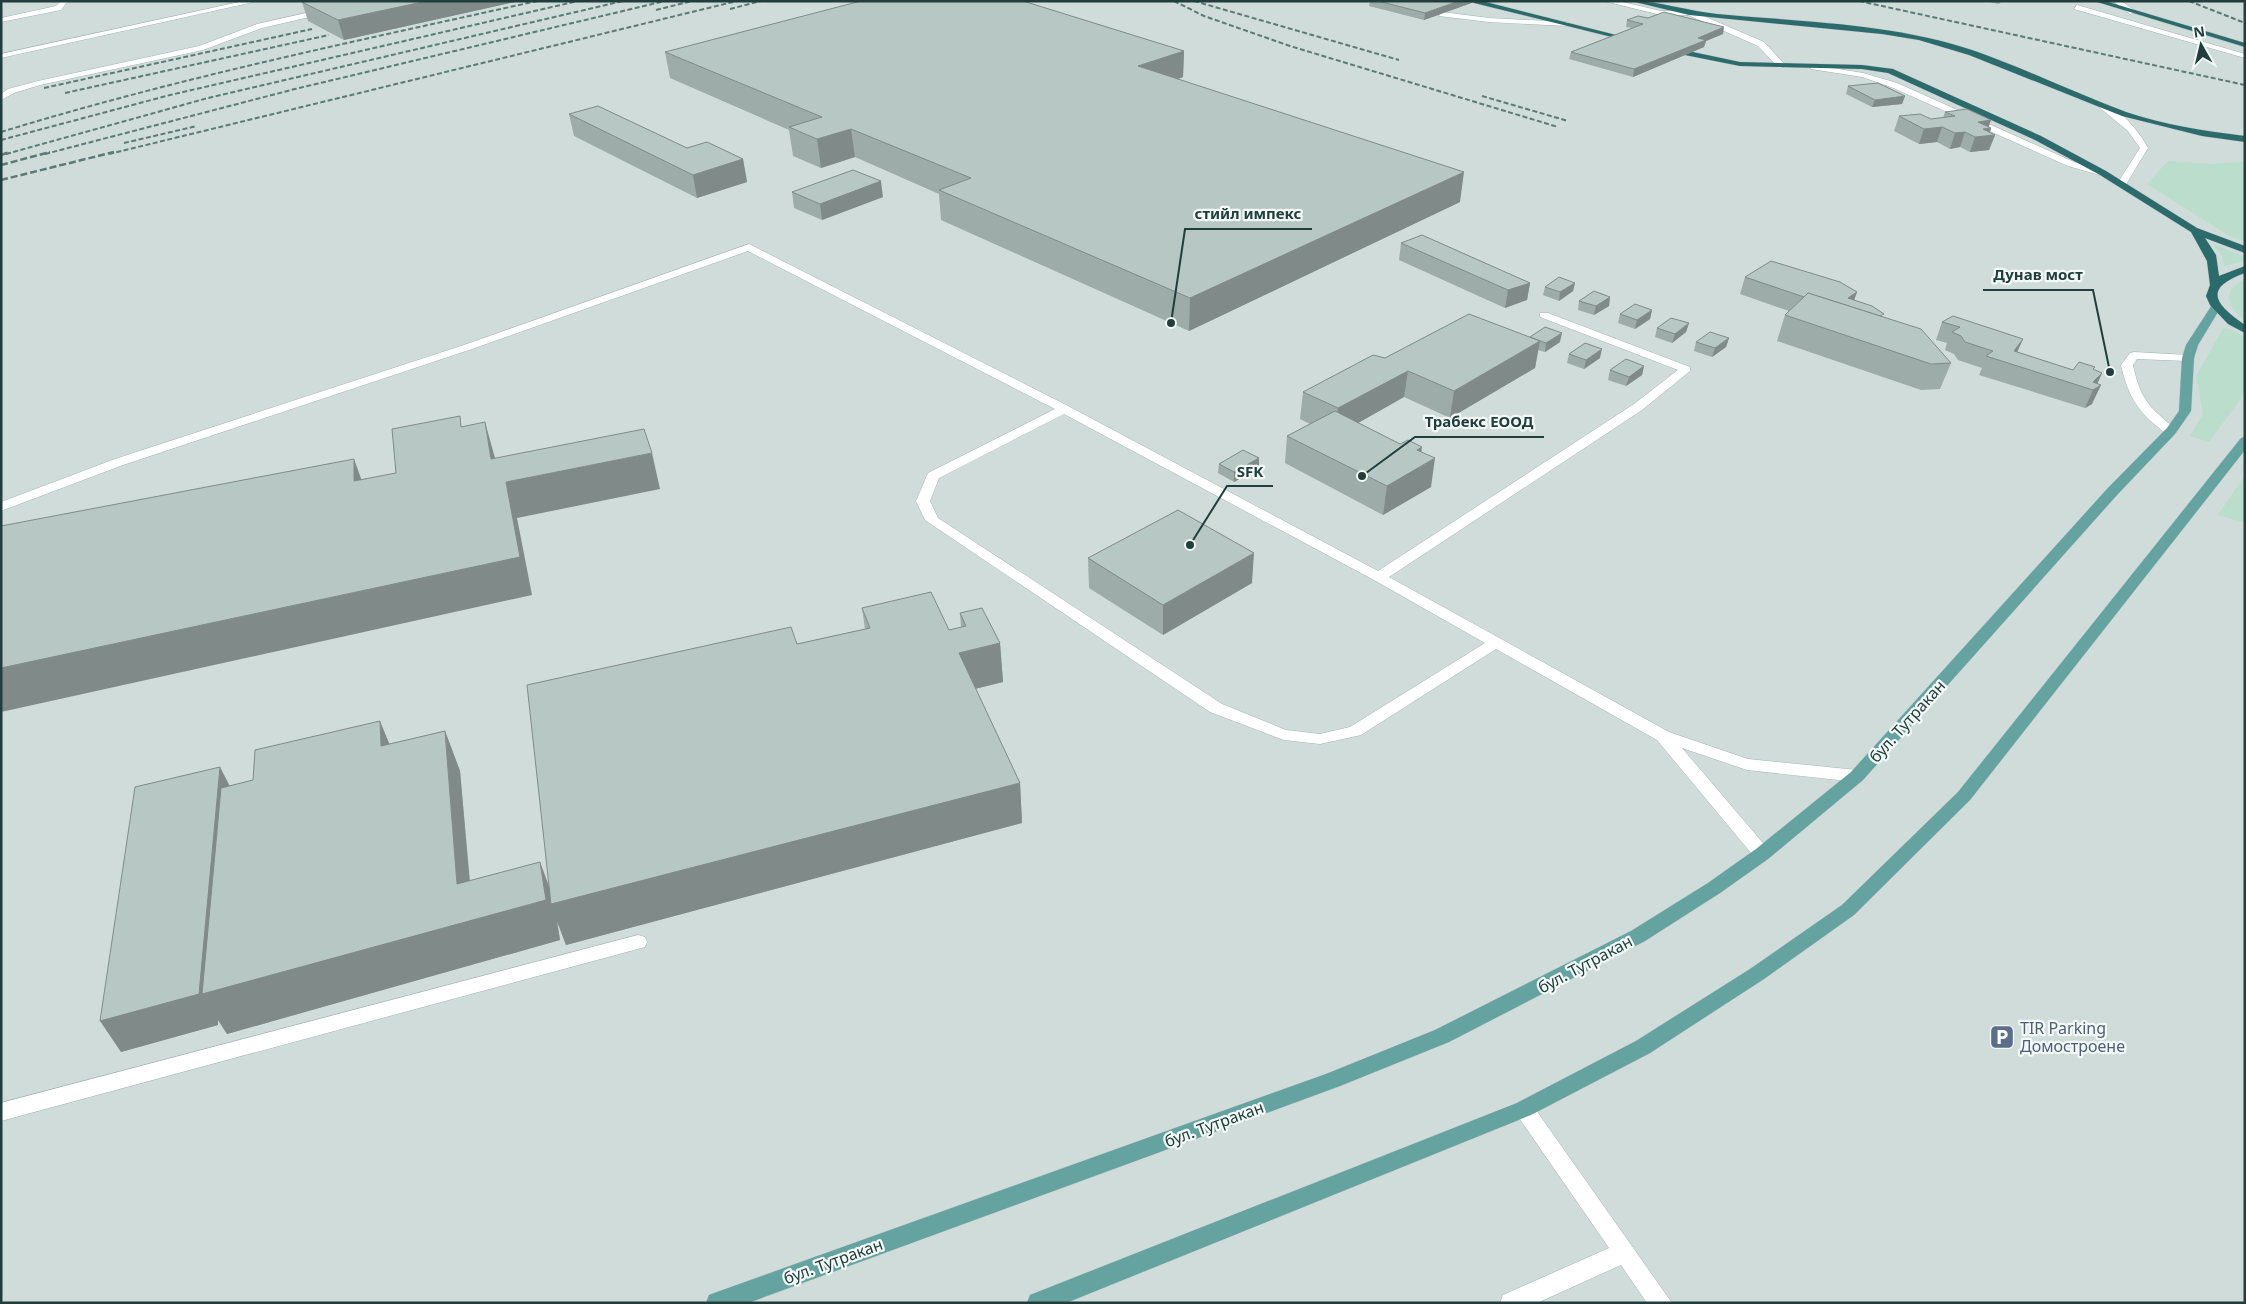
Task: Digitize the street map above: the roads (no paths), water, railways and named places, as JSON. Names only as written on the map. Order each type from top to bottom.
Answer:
[{"type":"highway","points":[[1634,1],[1689,13],[1882,32],[1920,38],[1972,53],[2102,105],[2170,126],[2245,139]]},
{"type":"highway","points":[[1476,2],[1624,38]]},
{"type":"highway","points":[[2097,2],[2245,46]]},
{"type":"highway","points":[[1688,54],[1723,62],[1782,66],[1875,68],[1904,76],[2038,138],[2122,184],[2194,230],[2245,250]]},
{"type":"highway","points":[[2194,230],[2208,248],[2215,266],[2214,284],[2211,294],[2216,307],[2232,322],[2245,330]]},
{"type":"highway","points":[[2214,284],[2225,275],[2245,269]]},
{"type":"main road","name":"бул. Тутракан","points":[[717,1303],[1324,1084],[1442,1036],[1638,936],[1714,888],[1762,854],[1857,776],[2112,492],[2171,431],[2185,411],[2188,358],[2192,345],[2216,307]]},
{"type":"main road","points":[[1038,1303],[1524,1109],[1610,1065],[1704,1009],[1848,910],[1888,873],[1964,796],[2245,441]]},
{"type":"street","points":[[1,20],[58,8],[65,1]]},
{"type":"street","points":[[219,1],[228,6]]},
{"type":"street","points":[[1,56],[255,1]]},
{"type":"street","points":[[1607,1],[1661,13],[1689,13],[1761,44],[1782,66]]},
{"type":"street","points":[[2116,1],[2133,12]]},
{"type":"street","points":[[1666,2],[1727,17]]},
{"type":"street","points":[[2077,7],[2245,56]]},
{"type":"street","points":[[1459,8],[1524,21]]},
{"type":"street","points":[[1,98],[11,91],[38,83],[200,48],[221,42],[260,26],[335,9]]},
{"type":"street","points":[[1442,14],[1489,20],[1567,24]]},
{"type":"street","points":[[2102,105],[2128,124],[2138,134],[2144,148],[2122,184]]},
{"type":"street","points":[[1,507],[119,462],[468,347],[748,247],[1064,409],[1378,577],[1663,736],[1747,764],[1857,776]]},
{"type":"street","points":[[1378,577],[1638,407],[1686,369],[1544,316]]},
{"type":"street","points":[[2171,431],[2141,408],[2131,384],[2127,364],[2134,355],[2188,358]]},
{"type":"street","points":[[1064,409],[933,476],[923,501],[932,520],[1216,708],[1284,735],[1320,739],[1355,731],[1496,642]]},
{"type":"street","points":[[1663,736],[1762,854]]},
{"type":"street","points":[[1,1112],[638,942]]},
{"type":"street","points":[[1524,1109],[1661,1303]]},
{"type":"street","points":[[1511,1303],[1625,1252]]},
{"type":"railway","points":[[1,132],[200,77],[537,1]]},
{"type":"railway","points":[[1,140],[170,95],[578,1]]},
{"type":"railway","points":[[6,154],[208,98],[623,1]]},
{"type":"railway","points":[[45,154],[295,89],[665,1]]},
{"type":"railway","points":[[656,10],[692,1]]},
{"type":"railway","points":[[109,154],[737,1]]},
{"type":"railway","points":[[730,9],[761,1]]},
{"type":"railway","points":[[1174,1],[1204,16],[1290,46],[1558,127]]},
{"type":"railway","points":[[1194,1],[1399,60]]},
{"type":"railway","points":[[1859,1],[2245,85]]},
{"type":"railway","points":[[2189,1],[2245,23]]},
{"type":"railway","points":[[44,88],[312,29]]},
{"type":"railway","points":[[65,93],[329,35]]},
{"type":"railway","points":[[1482,96],[1568,121]]},
{"type":"railway","points":[[124,143],[197,126]]},
{"type":"railway","points":[[1,155],[10,152]]},
{"type":"railway","points":[[1,165],[50,152]]},
{"type":"railway","points":[[1,180],[114,152]]},
{"type":"place","name":"стийл импекс","points":[[1171,323]]},
{"type":"place","name":"Дунав мост","points":[[2110,372]]},
{"type":"place","name":"Трабекс ЕООД","points":[[1362,476]]},
{"type":"place","name":"SFK","points":[[1190,545]]},
{"type":"place","name":"TIR Parking Домостроене","points":[[2002,1037]]}]
